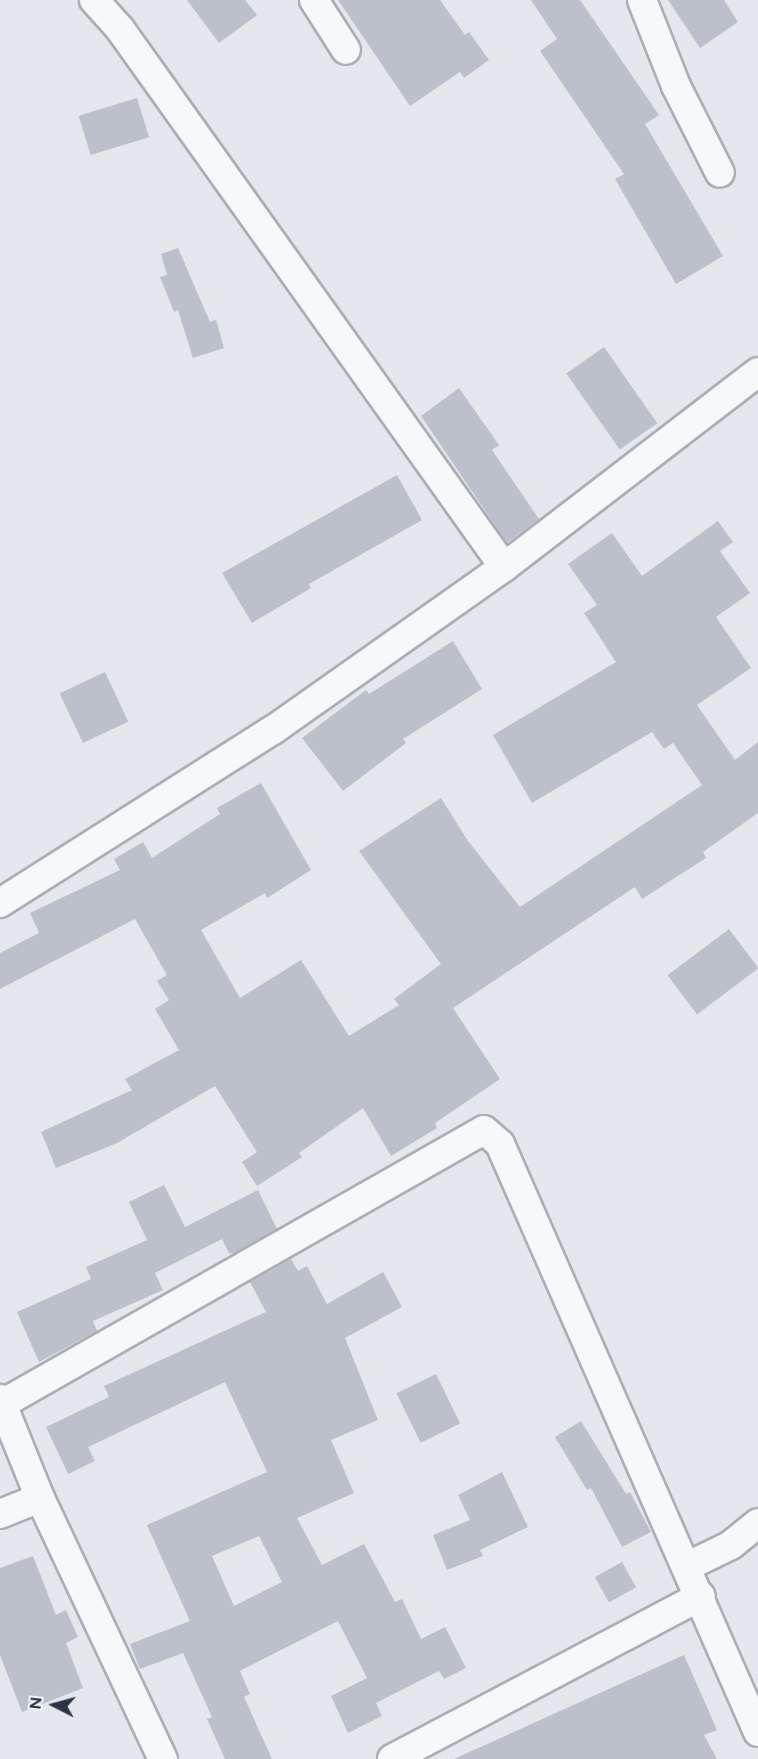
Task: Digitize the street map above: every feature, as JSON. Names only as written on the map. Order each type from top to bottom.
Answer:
[{"type":"street","points":[[94,0],[120,29],[504,567]]},
{"type":"street","points":[[314,0],[346,50]]},
{"type":"street","points":[[642,0],[676,86],[720,173]]},
{"type":"street","points":[[0,903],[273,730],[504,567],[758,372]]},
{"type":"street","points":[[164,1759],[40,1498],[1,1402],[484,1130],[500,1143],[688,1566],[758,1732]]},
{"type":"street","points":[[0,1514],[40,1498]]},
{"type":"street","points":[[688,1566],[730,1545],[758,1523]]},
{"type":"street","points":[[392,1759],[701,1596]]},
{"type":"building","points":[[187,0],[245,0],[257,15],[219,43]]},
{"type":"building","points":[[338,0],[440,0],[465,35],[469,32],[489,60],[464,78],[460,72],[410,106]]},
{"type":"building","points":[[531,0],[580,0],[659,115],[645,124],[723,256],[676,284],[615,179],[624,174],[540,51],[557,39]]},
{"type":"building","points":[[668,0],[724,0],[738,22],[700,48]]},
{"type":"building","points":[[137,98],[149,137],[91,155],[79,116]]},
{"type":"building","points":[[178,248],[210,322],[216,320],[224,348],[193,358],[178,310],[174,312],[160,277],[167,275],[161,254]]},
{"type":"building","points":[[604,347],[657,423],[620,450],[566,373]]},
{"type":"building","points":[[459,388],[499,445],[492,450],[539,519],[507,543],[421,416]]},
{"type":"building","points":[[397,475],[422,520],[309,584],[311,588],[252,623],[222,573]]},
{"type":"building","points":[[718,521],[733,542],[720,551],[750,593],[716,617],[751,668],[697,705],[735,760],[758,742],[758,813],[703,852],[706,858],[642,899],[635,887],[453,1008],[500,1079],[435,1123],[437,1128],[391,1156],[363,1108],[299,1153],[302,1157],[257,1186],[242,1162],[257,1152],[215,1086],[117,1143],[56,1168],[41,1132],[132,1090],[125,1079],[179,1050],[155,1009],[169,1000],[157,981],[167,975],[135,919],[0,989],[0,953],[39,933],[30,913],[120,870],[114,859],[143,842],[152,858],[220,814],[217,808],[261,783],[311,870],[267,898],[265,893],[201,930],[240,998],[301,960],[349,1036],[399,1005],[394,999],[441,964],[359,851],[441,798],[468,841],[520,907],[702,785],[673,743],[664,749],[652,732],[532,803],[493,735],[616,662],[584,613],[597,605],[568,564],[612,533],[642,576]]},
{"type":"building","points":[[453,641],[482,689],[403,739],[406,743],[343,791],[302,738],[366,690],[369,694]]},
{"type":"building","points":[[105,672],[128,722],[83,743],[60,693]]},
{"type":"building","points":[[729,929],[758,969],[697,1014],[668,975]]},
{"type":"building","points":[[164,1185],[185,1227],[258,1190],[277,1229],[235,1253],[229,1253],[222,1239],[155,1273],[163,1290],[93,1321],[97,1331],[39,1362],[17,1312],[91,1279],[86,1267],[147,1240],[129,1202]]},
{"type":"building","points":[[291,1259],[298,1271],[307,1266],[327,1304],[383,1272],[402,1307],[345,1338],[378,1420],[331,1440],[354,1493],[297,1518],[322,1565],[364,1544],[395,1602],[402,1599],[421,1639],[445,1627],[466,1668],[444,1679],[439,1671],[376,1703],[382,1716],[348,1733],[331,1696],[367,1678],[338,1621],[240,1671],[250,1694],[244,1697],[272,1759],[225,1759],[207,1719],[212,1717],[183,1653],[140,1669],[130,1644],[190,1621],[147,1525],[267,1472],[225,1382],[88,1447],[95,1461],[68,1474],[46,1427],[109,1397],[104,1386],[266,1312],[250,1282]],"holes":[[[259,1536],[282,1582],[234,1606],[212,1556]]]},
{"type":"building","points":[[436,1374],[460,1423],[421,1443],[396,1393]]},
{"type":"building","points":[[581,1421],[626,1494],[630,1492],[651,1532],[622,1547],[591,1488],[587,1490],[555,1437]]},
{"type":"building","points":[[502,1472],[528,1527],[480,1550],[483,1556],[447,1570],[433,1535],[470,1520],[458,1495]]},
{"type":"building","points":[[33,1556],[56,1615],[66,1610],[78,1637],[66,1643],[83,1688],[22,1712],[0,1655],[0,1568]]},
{"type":"building","points":[[622,1562],[636,1587],[609,1602],[595,1577]]},
{"type":"building","points":[[684,1655],[717,1730],[704,1735],[717,1759],[454,1759]]}]
